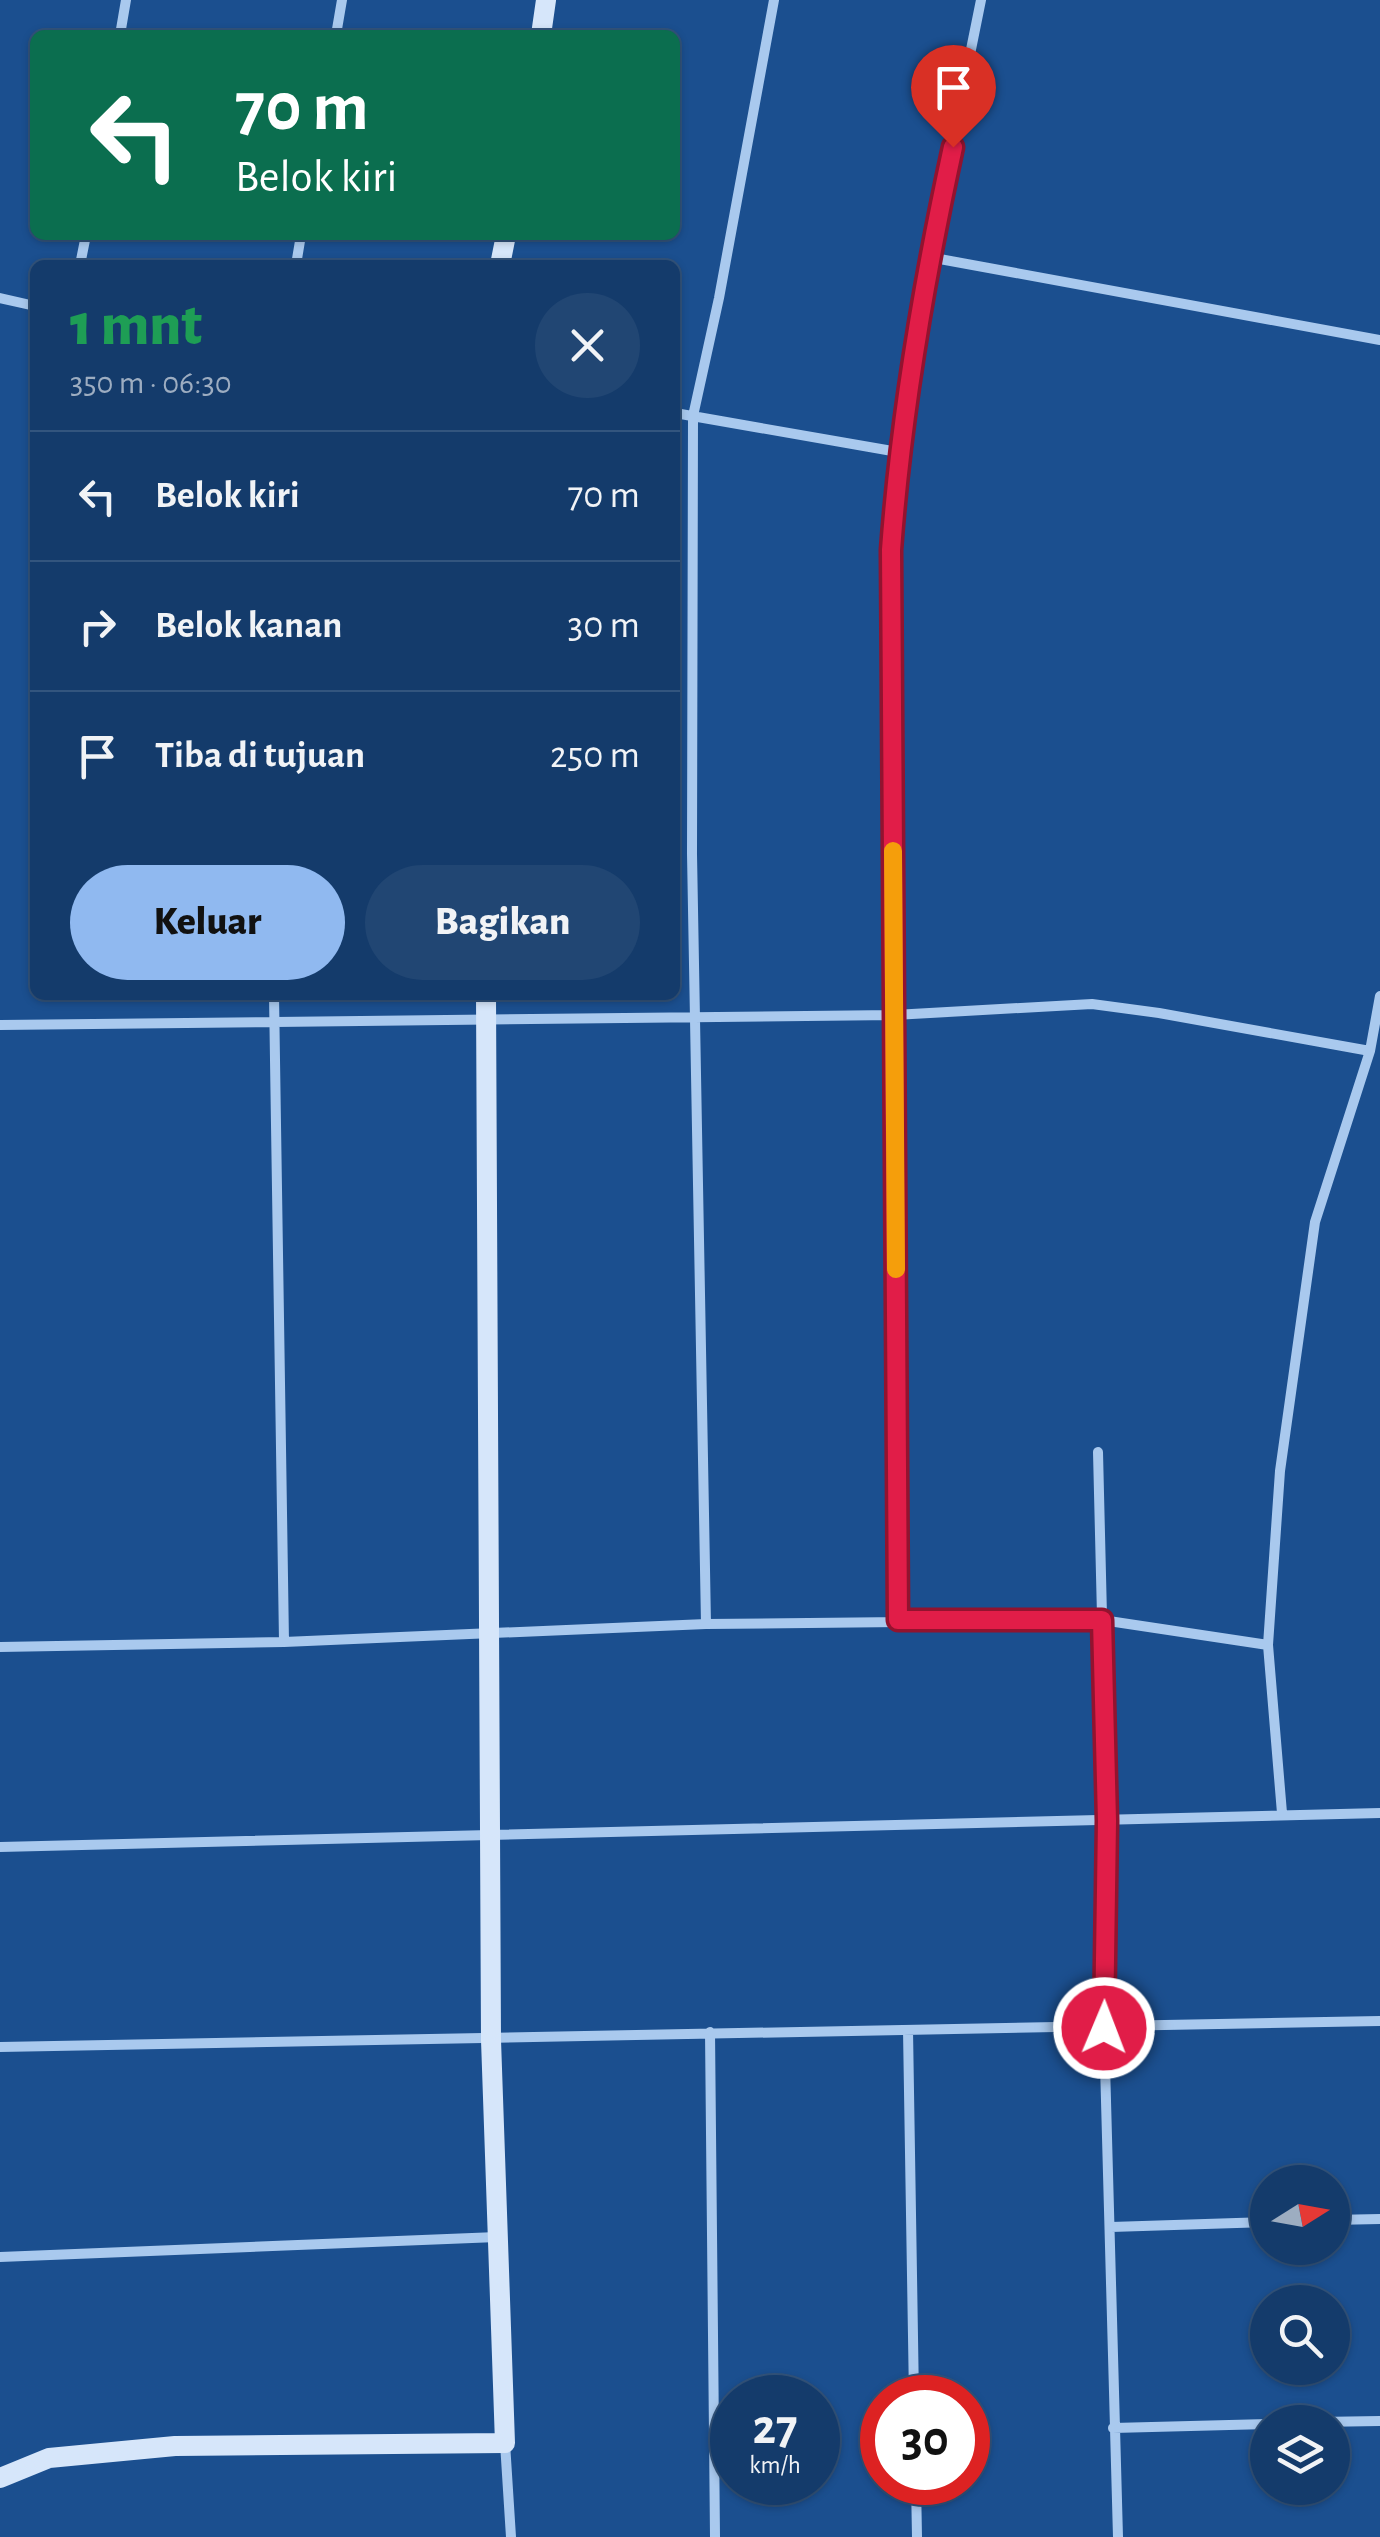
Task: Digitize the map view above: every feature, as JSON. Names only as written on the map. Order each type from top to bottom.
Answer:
[{"type":"street","points":[[121,30],[126,0]]},
{"type":"street","points":[[337,30],[342,0]]},
{"type":"street","points":[[541,30],[546,0]]},
{"type":"street","points":[[706,1624],[692,854],[692,416],[720,298],[774,0]]},
{"type":"street","points":[[898,1620],[891,550],[898,452],[929,257],[980,0]]},
{"type":"street","points":[[929,257],[1380,340]]},
{"type":"street","points":[[0,298],[30,305]]},
{"type":"street","points":[[680,414],[898,452]]},
{"type":"street","points":[[1282,1813],[1268,1645],[1280,1471],[1315,1222],[1370,1050],[1380,996]]},
{"type":"street","points":[[274,1000],[284,1642]]},
{"type":"street","points":[[486,1000],[492,2040],[510,2537]]},
{"type":"street","points":[[0,1024],[894,1015],[1092,1004],[1370,1050]]},
{"type":"street","points":[[1098,1452],[1107,1821],[1104,2028],[1118,2537]]},
{"type":"street","points":[[0,1647],[284,1642],[898,1620],[1102,1620],[1268,1645]]},
{"type":"street","points":[[0,1847],[1380,1813]]},
{"type":"street","points":[[0,2046],[1380,2021]]},
{"type":"street","points":[[908,2030],[914,2375]]},
{"type":"street","points":[[710,2032],[715,2537]]},
{"type":"street","points":[[1350,2220],[1380,2219]]},
{"type":"street","points":[[1111,2226],[1250,2222]]},
{"type":"street","points":[[0,2257],[498,2237]]},
{"type":"street","points":[[1350,2421],[1380,2421]]},
{"type":"street","points":[[1113,2428],[1250,2424]]},
{"type":"street","points":[[0,2478],[49,2458],[175,2446],[505,2443]]},
{"type":"street","points":[[916,2505],[917,2537]]},
{"type":"slow traffic","points":[[893,851],[896,1269]]},
{"type":"route","points":[[953,147],[929,257],[898,452],[891,550],[898,1620],[1102,1620],[1107,1821],[1104,2028]]}]
